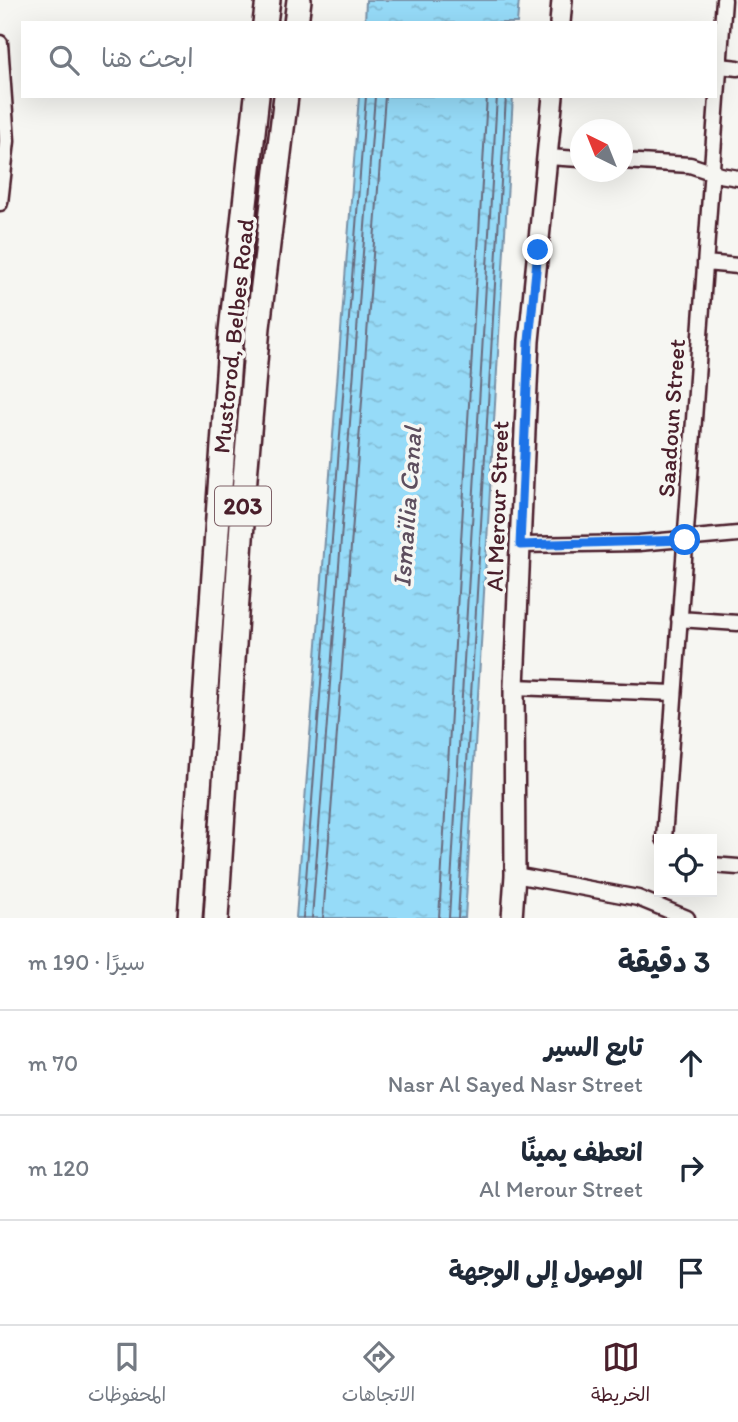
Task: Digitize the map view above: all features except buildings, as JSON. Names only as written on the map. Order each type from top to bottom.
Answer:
[{"type":"main road","points":[[265,21],[268,0]]},
{"type":"main road","points":[[296,21],[299,0]]},
{"type":"main road","points":[[560,21],[562,0]]},
{"type":"main road","name":"Mustorod, Belbes Road","points":[[190,918],[231,331],[257,98]]},
{"type":"main road","name":"Mustorod, Belbes Road","points":[[216,918],[245,478],[258,327],[286,98]]},
{"type":"main road","name":"Al Merour Street","points":[[512,918],[515,875],[514,687],[529,341],[553,98]]},
{"type":"street","name":"Saadoun Street","points":[[664,834],[724,0]]},
{"type":"street","points":[[0,44],[7,141],[0,203]]},
{"type":"street","points":[[720,66],[738,68]]},
{"type":"street","points":[[547,157],[570,158]]},
{"type":"street","points":[[633,162],[690,165],[738,178]]},
{"type":"street","points":[[705,264],[738,266]]},
{"type":"street","points":[[520,545],[685,540],[738,534]]},
{"type":"street","points":[[679,619],[738,623]]},
{"type":"street","points":[[514,687],[674,693]]},
{"type":"street","points":[[717,865],[738,867]]},
{"type":"street","points":[[515,875],[638,898],[660,898],[687,918]]},
{"type":"water","points":[[366,0],[519,0],[517,21],[365,21]]},
{"type":"water","name":"Ismaïlia Canal","points":[[359,98],[513,98],[465,918],[296,918]]},
{"type":"route","points":[[538,250],[529,341],[520,545],[685,540]]}]
